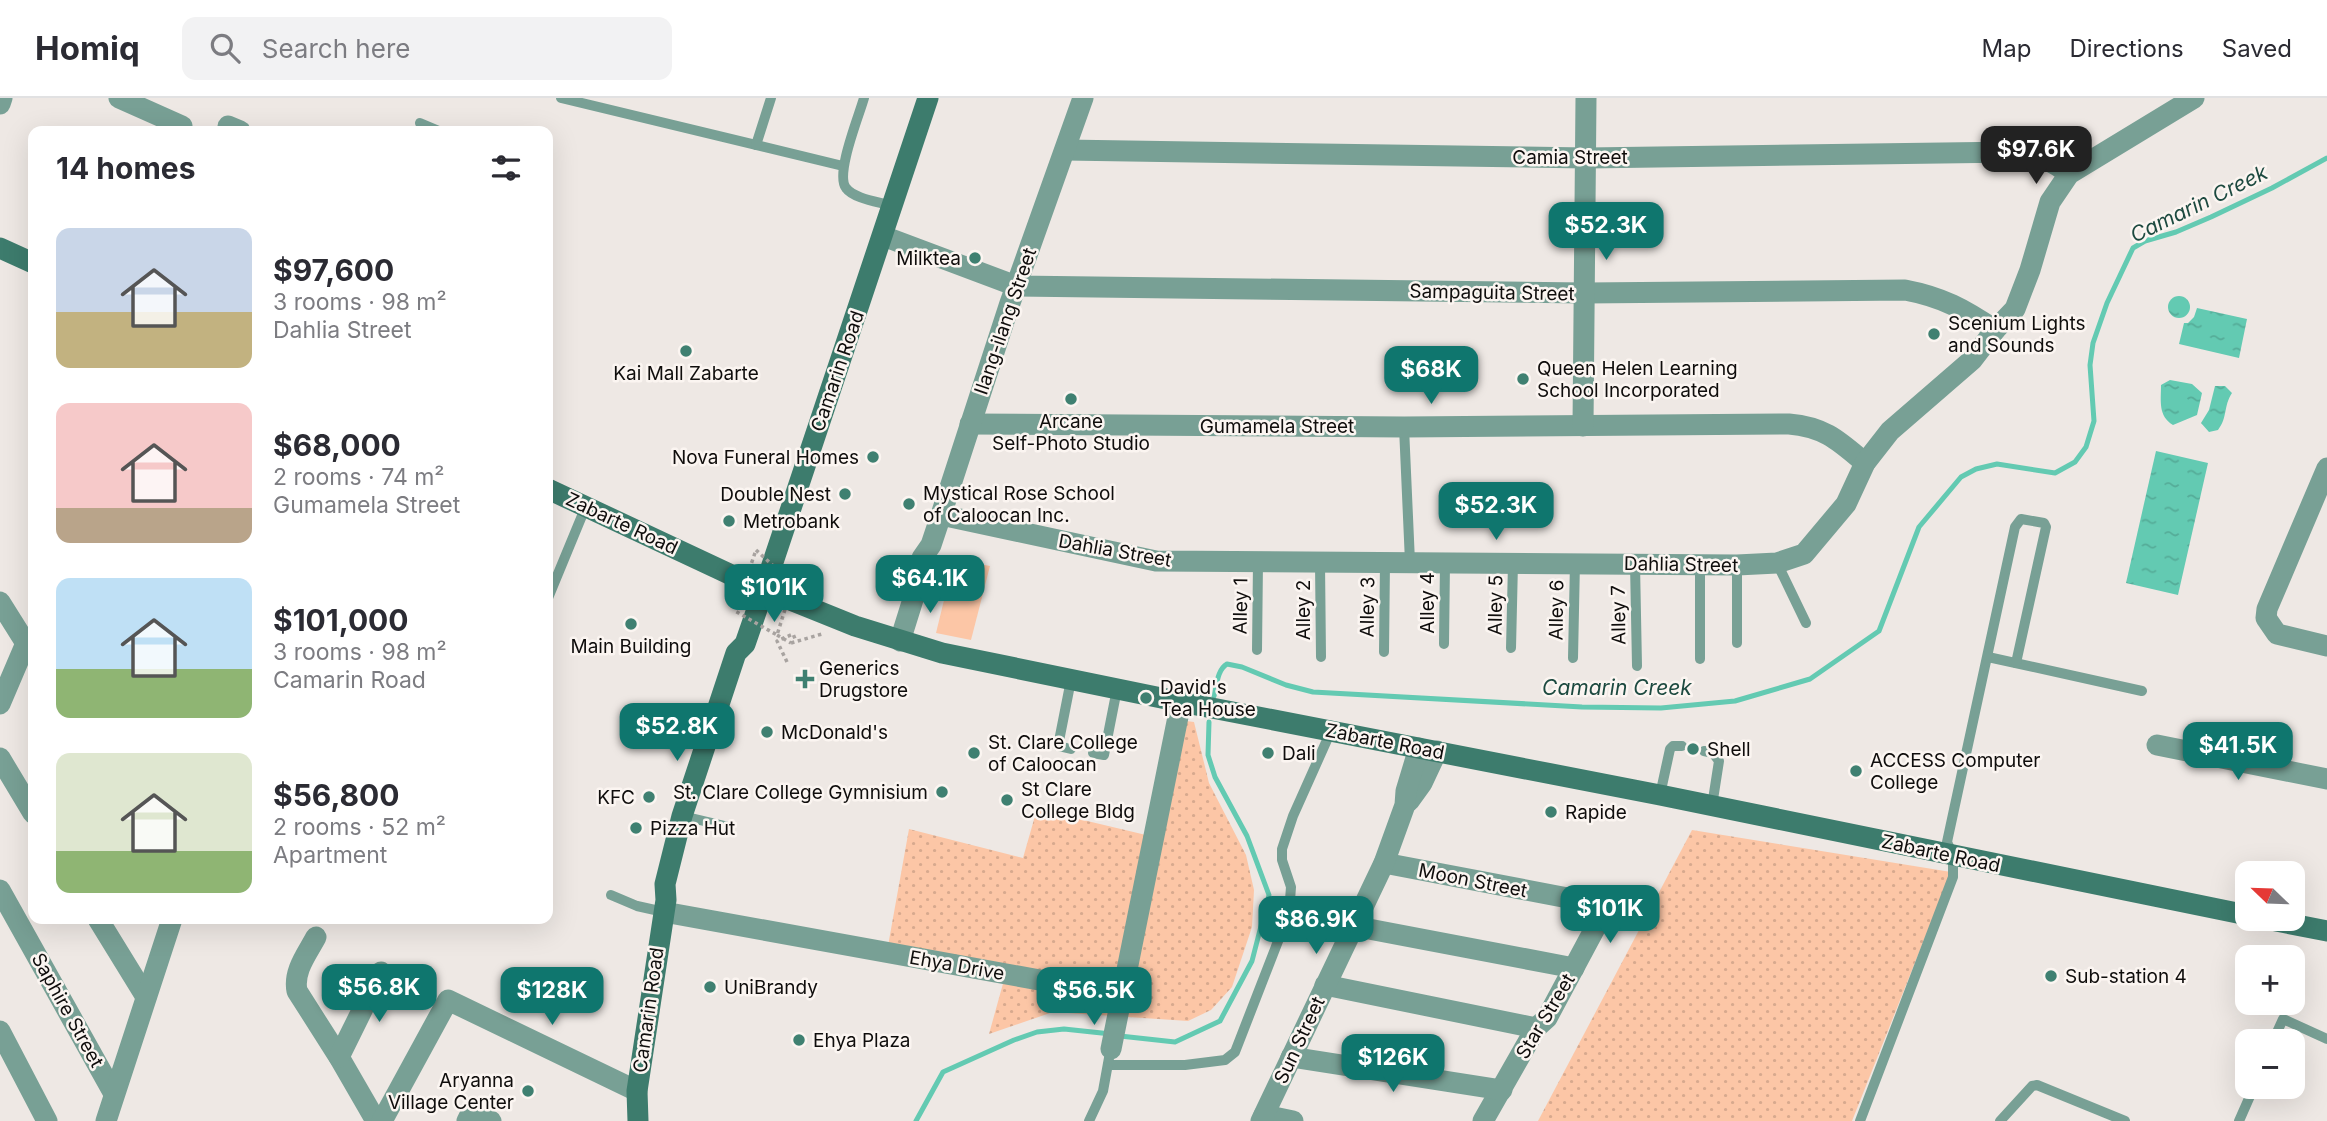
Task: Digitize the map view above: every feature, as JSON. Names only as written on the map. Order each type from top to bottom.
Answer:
[{"type":"main road","name":"Camarin Road","points":[[665,906],[675,886],[691,818],[745,656],[745,644],[928,98]]},
{"type":"main road","points":[[0,248],[28,261]]},
{"type":"main road","name":"Zabarte Road","points":[[553,491],[764,589],[900,641],[974,661],[1660,795],[2235,913]]},
{"type":"main road","name":"Camarin Road","points":[[638,1121],[637,1091],[665,906],[665,884],[682,816],[736,653],[745,644]]},
{"type":"main road","points":[[2305,927],[2327,931]]},
{"type":"street","points":[[0,104],[2,98]]},
{"type":"street","name":"Ilang-ilang Street","points":[[900,641],[920,577],[922,558],[931,545],[942,515],[1016,286],[1083,98]]},
{"type":"street","points":[[1583,426],[1586,98]]},
{"type":"street","name":"Dahlia Street","points":[[942,515],[1156,561],[1737,565],[1777,563],[1804,554],[1822,535],[1846,504],[1865,463],[1890,431],[1972,360],[2015,309],[2030,270],[2050,202],[2069,174],[2194,98]]},
{"type":"street","points":[[133,101],[183,125]]},
{"type":"street","name":"Camia Street","points":[[1065,150],[1587,158],[2015,152],[2035,155],[2056,163],[2069,174]]},
{"type":"street","name":"Sampaguita Street","points":[[881,242],[953,271],[982,275],[1016,286],[1585,293],[1905,290],[1933,296],[1956,305],[1995,330]]},
{"type":"street","name":"Gumamela Street","points":[[970,424],[1404,427],[1802,425],[1830,434],[1865,463]]},
{"type":"street","points":[[2327,468],[2318,513],[2267,609],[2266,618],[2277,634],[2327,646]]},
{"type":"street","points":[[0,602],[28,646]]},
{"type":"street","points":[[0,704],[28,653]]},
{"type":"street","points":[[1109,1057],[1181,702]]},
{"type":"street","points":[[2157,745],[2327,779]]},
{"type":"street","name":"Sun Street","points":[[1263,1118],[1384,863],[1405,806],[1422,783],[1428,749]]},
{"type":"street","points":[[0,758],[28,805]]},
{"type":"street","name":"Moon Street","points":[[1384,863],[1594,903],[1601,909]]},
{"type":"street","name":"Saphire Street","points":[[0,890],[114,1094]]},
{"type":"street","name":"Ehya Drive","points":[[665,906],[1120,1004]]},
{"type":"street","name":"Star Street","points":[[1483,1121],[1536,1028],[1547,1018],[1601,917],[1601,909]]},
{"type":"street","points":[[101,924],[146,997]]},
{"type":"street","points":[[106,1121],[170,924]]},
{"type":"street","points":[[1353,926],[1574,968]]},
{"type":"street","points":[[316,937],[297,972],[297,991],[376,1121]]},
{"type":"street","points":[[339,1057],[381,972]]},
{"type":"street","points":[[1325,985],[1536,1028]]},
{"type":"street","points":[[382,1121],[448,1000],[637,1091]]},
{"type":"street","points":[[0,1031],[47,1121]]},
{"type":"street","points":[[1291,1057],[1502,1090]]},
{"type":"street","points":[[467,1121],[472,1111],[491,1121]]},
{"type":"street","points":[[1263,1118],[1293,1121]]},
{"type":"lane","points":[[563,98],[844,166]]},
{"type":"lane","points":[[756,145],[771,98]]},
{"type":"lane","points":[[864,98],[844,166],[843,183],[847,190],[892,206]]},
{"type":"lane","points":[[420,124],[425,126]]},
{"type":"lane","points":[[1404,427],[1410,562]]},
{"type":"lane","points":[[553,586],[586,506]]},
{"type":"lane","points":[[1860,1121],[1953,877],[1953,855],[1947,842],[2017,522],[2021,519],[2044,523],[2046,527],[2016,663]]},
{"type":"lane","name":"Alley 1","points":[[1257,650],[1258,562]]},
{"type":"lane","name":"Alley 3","points":[[1384,652],[1385,562]]},
{"type":"lane","name":"Alley 6","points":[[1573,658],[1575,562]]},
{"type":"lane","name":"Alley 2","points":[[1320,563],[1321,657]]},
{"type":"lane","name":"Alley 4","points":[[1444,644],[1445,563]]},
{"type":"lane","name":"Alley 5","points":[[1511,648],[1513,563]]},
{"type":"lane","name":"Alley 7","points":[[1635,563],[1637,666]]},
{"type":"lane","points":[[1777,563],[1806,623]]},
{"type":"lane","points":[[1699,659],[1700,564]]},
{"type":"lane","points":[[1737,565],[1737,643]]},
{"type":"lane","points":[[1988,657],[2142,691]]},
{"type":"lane","points":[[1071,680],[1058,746],[1071,749]]},
{"type":"lane","points":[[1093,753],[1104,755],[1117,689]]},
{"type":"lane","points":[[1089,1121],[1102,1091],[1109,1057],[1185,1065],[1225,1060],[1240,1044],[1289,913],[1291,887],[1282,860],[1282,849],[1293,816],[1331,731]]},
{"type":"lane","points":[[1660,795],[1670,749],[1673,746],[1682,746]]},
{"type":"lane","points":[[1704,751],[1713,753],[1719,761],[1712,806]]},
{"type":"lane","points":[[691,818],[729,827]]},
{"type":"lane","points":[[611,895],[637,906],[665,906]]},
{"type":"lane","points":[[2278,1029],[2283,1019],[2327,1039]]},
{"type":"lane","points":[[2000,1121],[2032,1086],[2037,1085],[2125,1121]]},
{"type":"lane","points":[[2239,1121],[2249,1099]]},
{"type":"path","points":[[777,635],[793,584],[755,550],[735,611],[777,635],[791,643],[824,634]]},
{"type":"path","points":[[787,662],[777,641],[793,634],[796,641]]},
{"type":"shaded area","points":[[954,559],[990,566],[971,640],[936,633]]},
{"type":"shaded area","points":[[1171,719],[1194,722],[1209,783],[1246,855],[1254,890],[1252,927],[1232,987],[1211,1010],[1188,1021],[1053,1012],[989,1034],[1004,980],[886,957],[909,829],[1023,858],[1037,809],[1146,835]]},
{"type":"shaded area","points":[[1692,830],[1951,872],[1852,1121],[1538,1121]]},
{"type":"water","points":[[2179,296],[2187,299],[2190,307],[2187,315],[2179,318],[2171,315],[2168,307],[2171,299]]},
{"type":"water","points":[[2197,308],[2247,319],[2239,358],[2179,344],[2184,323],[2194,317]]},
{"type":"water","points":[[2170,380],[2192,384],[2202,393],[2197,415],[2173,425],[2165,417],[2161,402],[2161,385]]},
{"type":"water","points":[[2215,386],[2225,386],[2232,393],[2221,425],[2218,430],[2209,432],[2201,423],[2209,410]]},
{"type":"water","points":[[2156,451],[2208,463],[2178,595],[2126,583]]},
{"type":"waterway","name":"Camarin Creek","points":[[1214,696],[1219,674],[1227,664],[1313,692],[1582,707],[1661,708],[1735,701],[1810,679],[1879,631],[1919,527],[1961,477],[1976,469],[1997,464],[2055,473],[2075,462],[2086,447],[2094,421],[2090,365],[2093,343],[2107,303],[2133,248],[2211,217],[2327,158]]},
{"type":"waterway","name":"Camarin Creek","points":[[1120,1036],[1175,1042],[1220,1021],[1252,961],[1269,895],[1247,836],[1215,777],[1208,755],[1209,722]]},
{"type":"waterway","name":"Camarin Creek","points":[[916,1121],[943,1072],[1014,1040],[1037,1032],[1064,1029],[1111,1034]]},
{"type":"place","name":"Milktea","points":[[975,258]]},
{"type":"place","name":"Scenium Lights and Sounds","points":[[1934,334]]},
{"type":"place","name":"Kai Mall Zabarte","points":[[686,351]]},
{"type":"place","name":"Queen Helen Learning School Incorporated","points":[[1523,379]]},
{"type":"place","name":"Arcane Self-Photo Studio","points":[[1071,399]]},
{"type":"place","name":"Nova Funeral Homes","points":[[873,457]]},
{"type":"place","name":"Double Nest","points":[[845,494]]},
{"type":"place","name":"Mystical Rose School of Caloocan Inc.","points":[[909,504]]},
{"type":"place","name":"Metrobank","points":[[729,521]]},
{"type":"place","name":"Main Building","points":[[631,624]]},
{"type":"place","name":"Generics Drugstore","points":[[805,679]]},
{"type":"place","name":"David's Tea House","points":[[1146,698]]},
{"type":"place","name":"McDonald's","points":[[767,732]]},
{"type":"place","name":"Shell","points":[[1693,749]]},
{"type":"place","name":"St. Clare College of Caloocan","points":[[974,753]]},
{"type":"place","name":"Dali","points":[[1268,753]]},
{"type":"place","name":"ACCESS Computer College","points":[[1856,771]]},
{"type":"place","name":"St. Clare College Gymnisium","points":[[942,792]]},
{"type":"place","name":"KFC","points":[[649,797]]},
{"type":"place","name":"St Clare College Bldg","points":[[1007,800]]},
{"type":"place","name":"Rapide","points":[[1551,812]]},
{"type":"place","name":"Pizza Hut","points":[[636,828]]},
{"type":"place","name":"Sub-station 4","points":[[2051,976]]},
{"type":"place","name":"UniBrandy","points":[[710,987]]},
{"type":"place","name":"Ehya Plaza","points":[[799,1040]]},
{"type":"place","name":"Aryanna Village Center","points":[[528,1091]]}]
